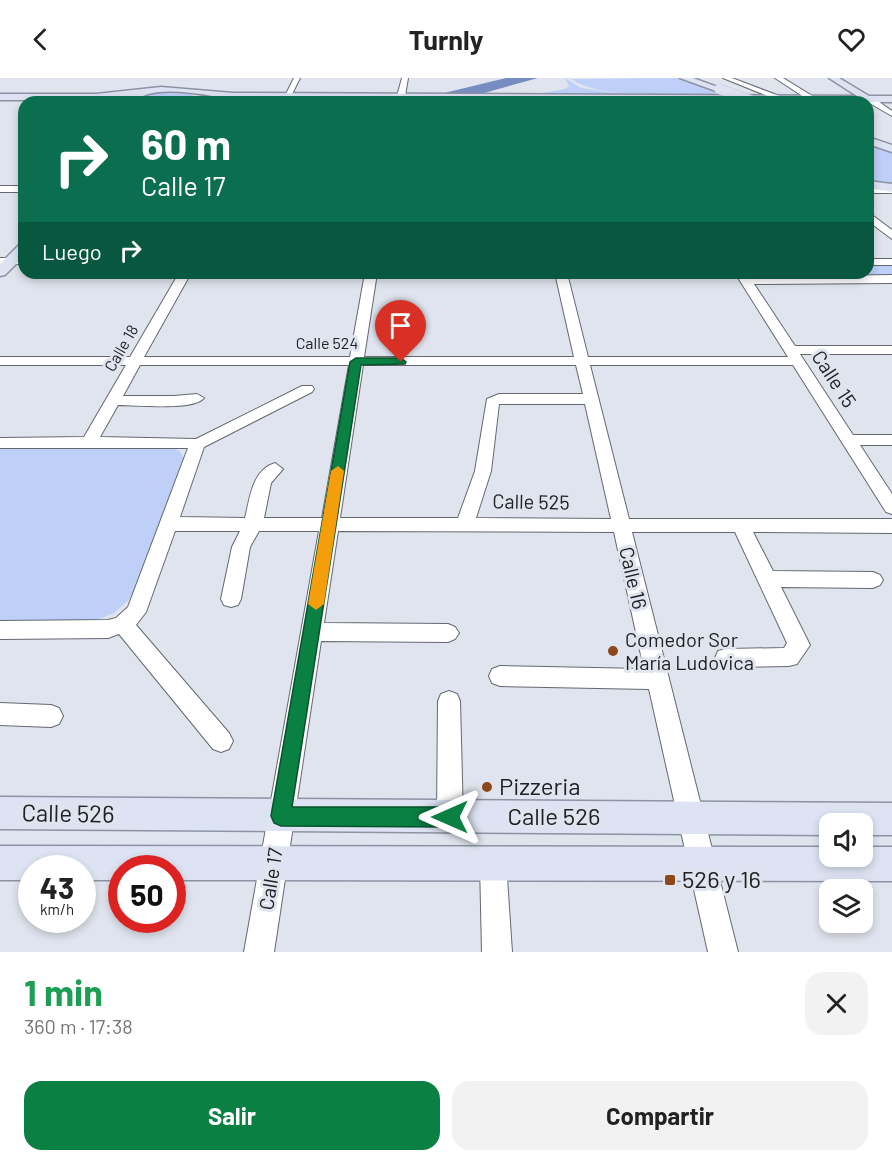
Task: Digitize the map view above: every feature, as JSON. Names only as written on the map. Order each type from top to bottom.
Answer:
[{"type":"main road","points":[[684,78],[738,96]]},
{"type":"main road","points":[[695,78],[717,89]]},
{"type":"main road","points":[[705,78],[733,89],[761,96]]},
{"type":"main road","points":[[833,78],[864,96]]},
{"type":"main road","points":[[840,78],[865,96]]},
{"type":"main road","points":[[109,96],[153,91],[182,80],[193,96]]},
{"type":"main road","points":[[533,96],[565,87]]},
{"type":"main road","points":[[581,87],[611,93],[659,96]]},
{"type":"main road","points":[[153,91],[187,96]]},
{"type":"main road","points":[[136,96],[140,93]]},
{"type":"main road","points":[[233,96],[401,96]]},
{"type":"main road","points":[[0,98],[18,98]]},
{"type":"main road","points":[[0,98],[18,99]]},
{"type":"main road","points":[[874,99],[892,99]]},
{"type":"main road","points":[[874,136],[892,140]]},
{"type":"main road","points":[[874,142],[892,149]]},
{"type":"main road","points":[[874,185],[892,189]]},
{"type":"main road","points":[[0,272],[18,244]]},
{"type":"main road","name":"Calle 526","points":[[0,813],[892,819]]},
{"type":"main road","points":[[0,863],[892,864]]},
{"type":"street","points":[[287,96],[297,78]]},
{"type":"street","points":[[401,96],[405,78]]},
{"type":"street","points":[[726,78],[768,96]]},
{"type":"street","points":[[778,78],[808,96]]},
{"type":"street","points":[[874,102],[892,114]]},
{"type":"street","points":[[0,189],[18,189]]},
{"type":"street","points":[[874,190],[892,189]]},
{"type":"street","points":[[874,220],[892,236]]},
{"type":"street","points":[[874,262],[892,262]]},
{"type":"street","name":"Calle 18","points":[[88,442],[182,279]]},
{"type":"street","name":"Calle 17","points":[[259,952],[370,279]]},
{"type":"street","name":"Calle 16","points":[[562,279],[723,952]]},
{"type":"street","name":"Calle 15","points":[[745,279],[892,508]]},
{"type":"street","points":[[874,279],[892,279]]},
{"type":"street","name":"Calle 524","points":[[0,361],[582,362],[794,356],[892,350]]},
{"type":"street","points":[[0,443],[189,442],[196,445],[307,389]]},
{"type":"street","points":[[112,400],[174,401],[197,398]]},
{"type":"street","points":[[465,524],[483,471],[492,402],[499,399],[591,399]]},
{"type":"street","points":[[848,440],[892,440]]},
{"type":"street","points":[[0,630],[108,629],[123,624],[136,612],[170,524],[196,445]]},
{"type":"street","points":[[231,599],[241,547],[253,524],[262,481],[275,469]]},
{"type":"street","name":"Calle 525","points":[[170,524],[892,526]]},
{"type":"street","points":[[726,658],[789,657],[799,645],[741,526]]},
{"type":"street","points":[[766,579],[873,580]]},
{"type":"street","points":[[123,624],[221,741]]},
{"type":"street","points":[[311,632],[448,633]]},
{"type":"street","points":[[500,676],[658,679]]},
{"type":"street","points":[[449,701],[450,817]]},
{"type":"street","points":[[0,714],[51,716]]},
{"type":"street","points":[[493,863],[497,952]]},
{"type":"shaded area","points":[[506,78],[538,78],[474,96],[432,96]]},
{"type":"shaded area","points":[[565,78],[581,88],[628,95],[533,95],[565,89],[569,86]]},
{"type":"shaded area","points":[[681,78],[729,95],[623,93],[584,86],[572,79]]},
{"type":"shaded area","points":[[161,91],[188,92],[193,96],[141,96]]},
{"type":"shaded area","points":[[874,146],[892,153],[892,185],[874,183]]},
{"type":"shaded area","points":[[874,263],[892,263],[892,277],[874,277]]},
{"type":"shaded area","points":[[165,446],[180,451],[185,462],[134,595],[114,613],[91,622],[0,622],[0,448]]},
{"type":"slow traffic","points":[[316,604],[338,471]]},
{"type":"place","name":"Comedor Sor María Ludovica","points":[[613,651]]},
{"type":"place","name":"Pizzeria","points":[[487,787]]},
{"type":"place","name":"526 y 16","points":[[670,880]]},
{"type":"route","points":[[401,362],[356,362],[281,816],[450,817]]}]
